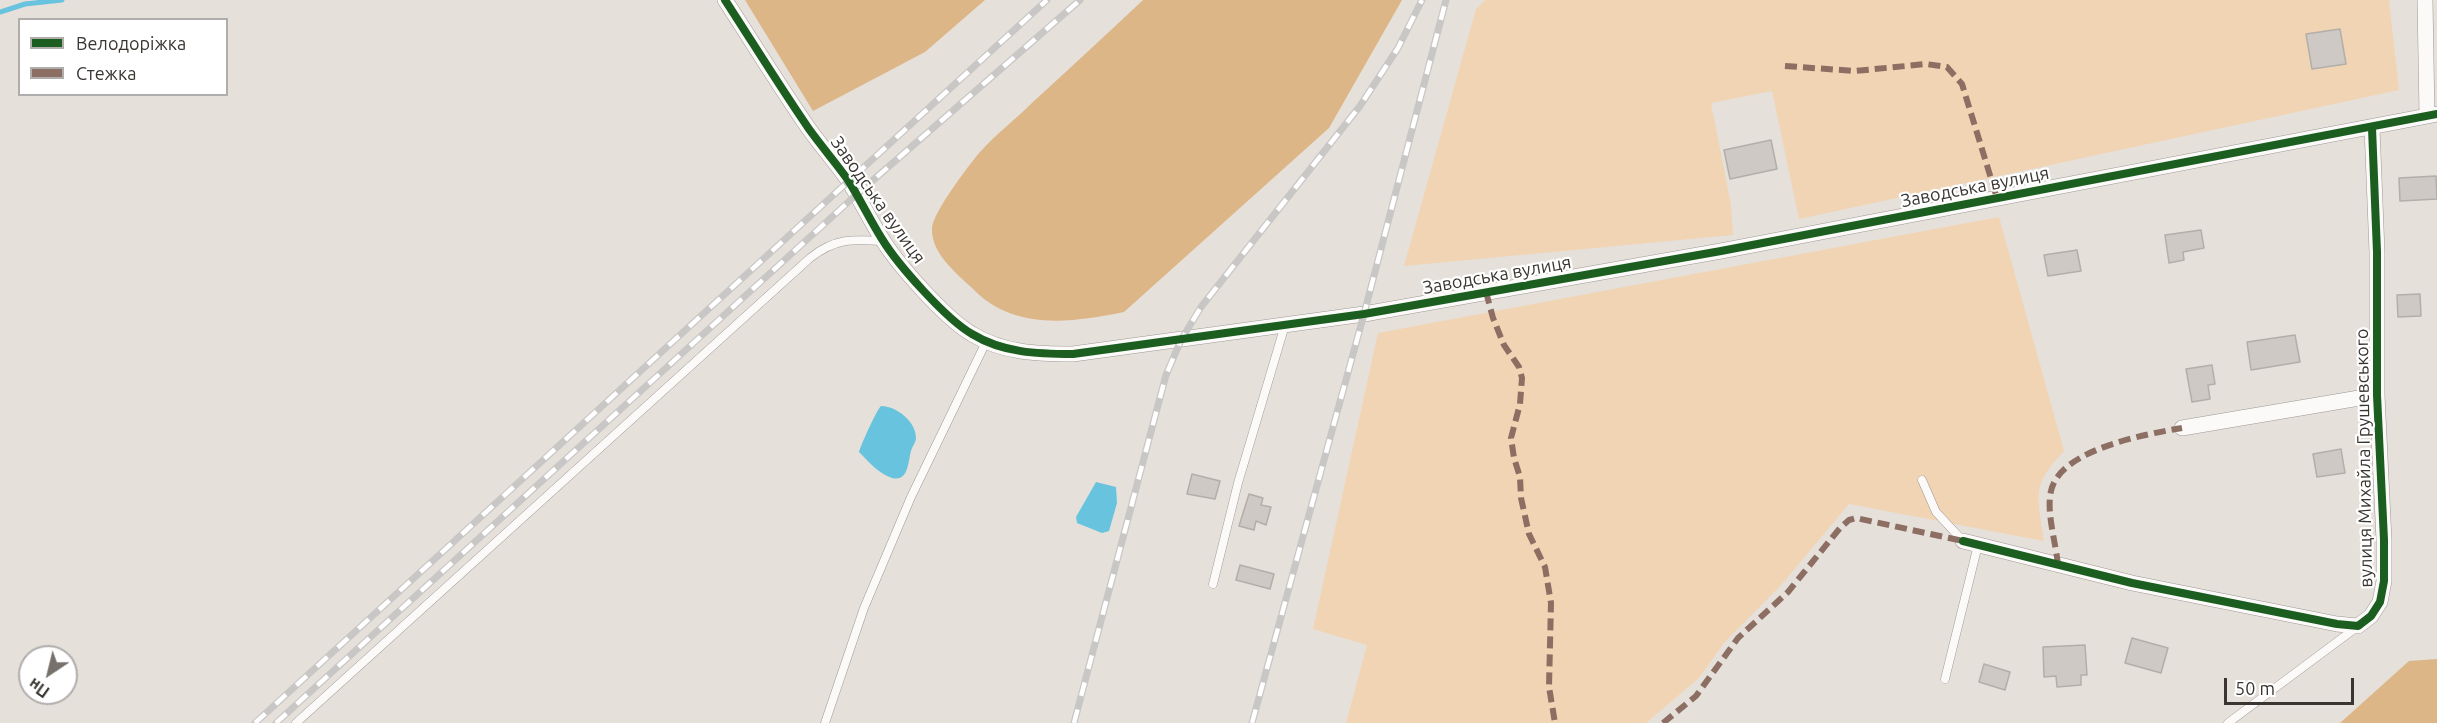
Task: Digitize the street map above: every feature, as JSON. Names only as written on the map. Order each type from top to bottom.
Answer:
[{"type":"street","name":"Заводська вулиця","points":[[725,0],[809,129],[849,182],[883,241],[946,314],[970,333],[986,342],[1017,351],[1073,354],[1364,314],[1721,251],[2432,115]]},
{"type":"street","points":[[2425,0],[2432,115]]},
{"type":"street","name":"вулиця Михайла Грушевського","points":[[2358,626],[2371,615],[2380,602],[2384,580],[2377,395],[2377,252],[2372,128]]},
{"type":"street","name":"вулиця Михайла Грушевського","points":[[2182,428],[2377,395]]},
{"type":"street","points":[[1963,541],[2132,583],[2337,624],[2358,626]]},
{"type":"lane","points":[[296,723],[810,258],[824,247],[835,243],[852,240],[883,241]]},
{"type":"lane","points":[[1214,584],[1238,483],[1285,325]]},
{"type":"lane","points":[[825,723],[864,608],[910,497],[986,342]]},
{"type":"lane","points":[[1922,480],[1936,512],[1963,541]]},
{"type":"lane","points":[[1945,679],[1978,545]]},
{"type":"lane","points":[[2228,723],[2358,626]]},
{"type":"shaded area","points":[[745,0],[985,0],[925,52],[813,111]]},
{"type":"shaded area","points":[[1143,0],[1402,0],[1329,128],[1124,312],[1063,321],[1023,317],[1005,311],[987,301],[958,275],[940,254],[935,246],[932,228],[938,211],[986,145]]},
{"type":"shaded area","points":[[1485,0],[2389,0],[2399,90],[1799,219],[1772,91],[1711,103],[1731,205],[1733,235],[1404,266],[1476,9]]},
{"type":"shaded area","points":[[1999,217],[2064,451],[2046,474],[2039,492],[2044,541],[1849,504],[1783,583],[1724,643],[1699,678],[1646,723],[1346,723],[1367,645],[1313,629],[1378,333]]},
{"type":"shaded area","points":[[2437,659],[2437,723],[2340,723],[2409,661]]},
{"type":"water","points":[[881,406],[899,412],[909,420],[915,432],[916,440],[907,470],[902,477],[892,478],[883,474],[859,452]]},
{"type":"water","points":[[1096,482],[1116,487],[1117,503],[1109,531],[1102,533],[1077,523],[1076,517]]},
{"type":"building","points":[[2340,29],[2346,64],[2312,69],[2306,34]]},
{"type":"building","points":[[1771,140],[1777,169],[1730,179],[1724,150]]},
{"type":"building","points":[[2436,176],[2437,199],[2400,201],[2399,178]]},
{"type":"building","points":[[2201,230],[2204,248],[2183,252],[2184,260],[2169,263],[2165,235]]},
{"type":"building","points":[[2077,250],[2081,271],[2048,276],[2044,255]]},
{"type":"building","points":[[2420,294],[2421,316],[2398,317],[2397,295]]},
{"type":"building","points":[[2295,335],[2300,362],[2251,370],[2247,342]]},
{"type":"building","points":[[2212,365],[2215,384],[2208,385],[2210,399],[2192,402],[2186,369]]},
{"type":"building","points":[[2341,449],[2345,473],[2317,477],[2313,454]]},
{"type":"building","points":[[1192,474],[1220,481],[1215,499],[1187,494]]},
{"type":"building","points":[[1249,494],[1263,498],[1261,505],[1271,507],[1266,525],[1256,521],[1254,530],[1239,526]]},
{"type":"building","points":[[1240,565],[1274,574],[1270,589],[1236,580]]},
{"type":"building","points":[[2132,638],[2168,648],[2161,673],[2125,663]]},
{"type":"building","points":[[2085,645],[2087,675],[2081,675],[2081,685],[2057,687],[2056,676],[2044,677],[2043,647]]},
{"type":"building","points":[[1984,664],[2010,672],[2005,690],[1979,682]]},
{"type":"waterway","points":[[0,12],[25,4],[62,0]]},
{"type":"railway","points":[[255,723],[1047,0]]},
{"type":"railway","points":[[276,723],[856,195],[1080,0]]},
{"type":"railway","points":[[1074,723],[1166,375],[1181,340],[1201,307],[1360,106],[1398,48],[1422,0]]},
{"type":"railway","points":[[1252,723],[1364,314],[1446,0]]},
{"type":"marked path","points":[[1785,66],[1855,71],[1926,64],[1947,67],[1962,84],[1997,198]]},
{"type":"marked path","points":[[1486,292],[1504,345],[1519,367],[1522,378],[1520,404],[1511,438],[1529,534],[1545,567],[1551,603],[1549,687],[1555,723]]},
{"type":"marked path","points":[[2058,565],[2050,508],[2051,491],[2058,476],[2070,464],[2107,446],[2148,434],[2182,428]]},
{"type":"marked path","points":[[1663,723],[1696,696],[1738,638],[1788,592],[1849,520],[1856,518],[1963,541]]},
{"type":"cycle path","points":[[725,0],[809,129],[848,180],[889,250],[923,291],[961,327],[972,334],[1008,349],[1047,354],[1073,354],[1364,314],[1721,251],[2437,114]]},
{"type":"cycle path","points":[[1963,541],[2132,583],[2337,624],[2358,626],[2371,616],[2380,602],[2384,581],[2377,395],[2377,252],[2372,128]]}]
